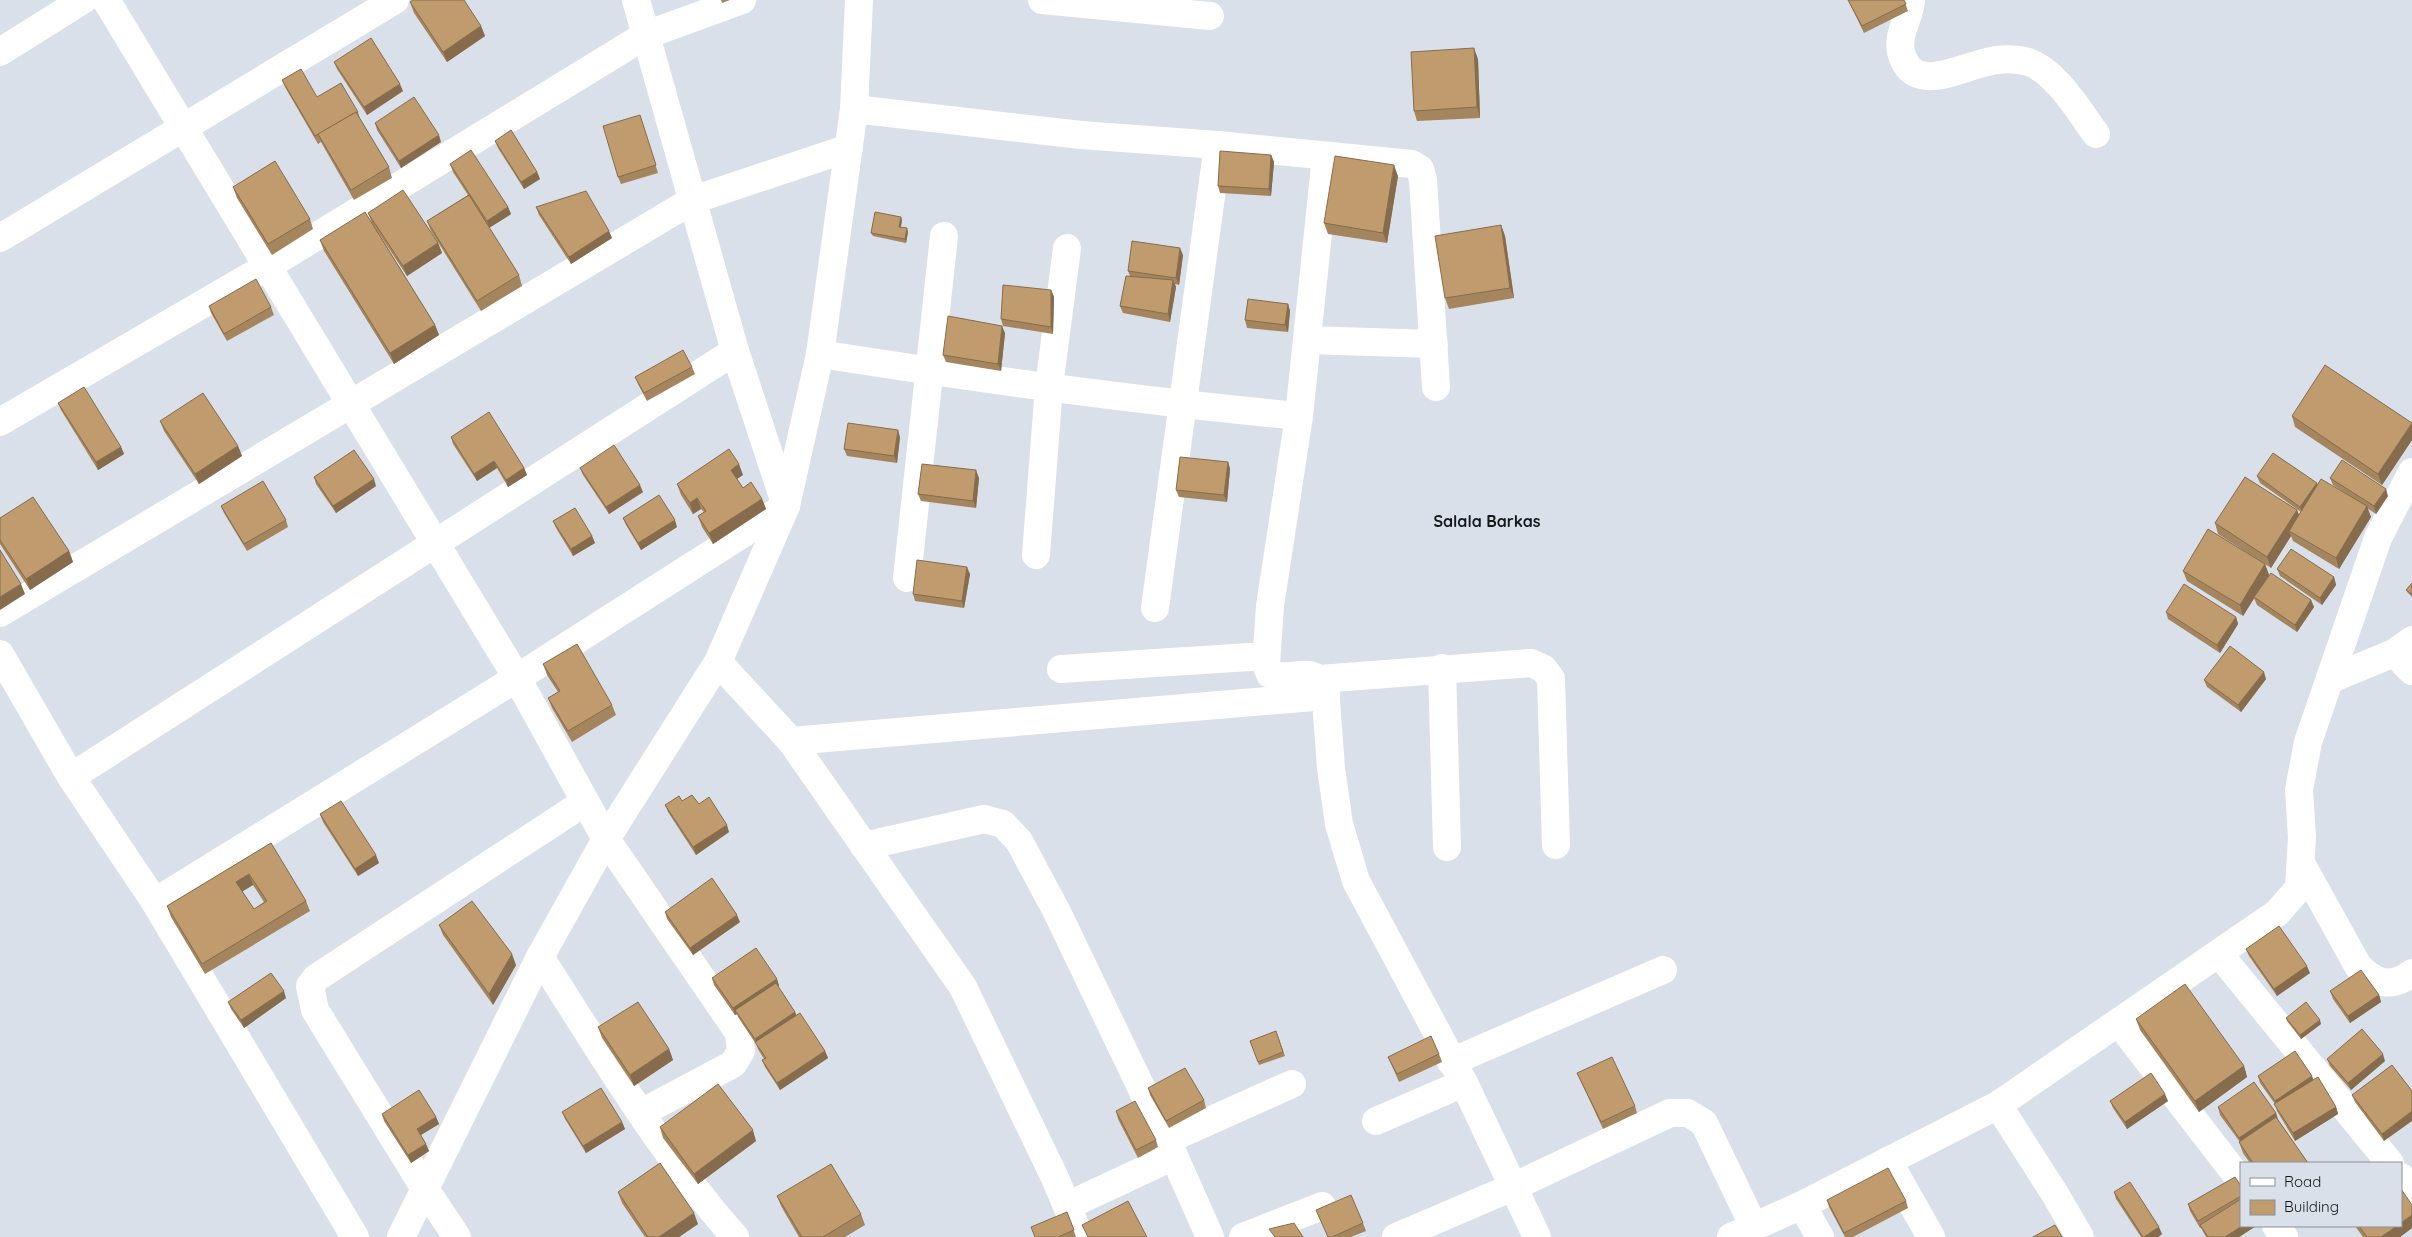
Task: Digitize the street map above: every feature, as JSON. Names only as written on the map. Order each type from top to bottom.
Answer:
[{"type":"street","points":[[0,52],[83,0]]},
{"type":"street","points":[[106,0],[517,678],[606,839],[739,1033],[742,1043],[741,1051],[733,1064],[641,1113]]},
{"type":"street","points":[[0,238],[395,0]]},
{"type":"street","points":[[636,0],[735,351],[786,506]]},
{"type":"street","points":[[0,422],[268,266],[646,35],[742,0]]},
{"type":"street","points":[[401,1237],[540,957],[606,839],[718,662],[786,506],[820,354],[854,109],[859,0]]},
{"type":"street","points":[[1042,0],[1210,16]]},
{"type":"street","points":[[1911,0],[1910,10],[1900,36],[1901,50],[1905,62],[1915,74],[1923,76],[1938,75],[1984,62],[2005,60],[2025,62],[2037,66],[2054,80],[2070,98],[2096,134]]},
{"type":"street","points":[[854,109],[1081,135],[1218,145],[1412,164],[1420,169],[1423,180],[1436,387]]},
{"type":"street","points":[[1155,608],[1218,145]]},
{"type":"street","points":[[0,613],[693,200],[849,148]]},
{"type":"street","points":[[1326,156],[1299,416],[1270,606],[1266,664],[1270,674],[1278,677],[1312,674],[1323,687],[1339,824],[1356,881],[1458,1072],[1537,1237]]},
{"type":"street","points":[[906,578],[944,236]]},
{"type":"street","points":[[1036,555],[1049,387],[1067,248]]},
{"type":"street","points":[[1307,340],[1434,344]]},
{"type":"street","points":[[71,777],[735,351]]},
{"type":"street","points":[[820,354],[930,372],[1183,405],[1299,416]]},
{"type":"street","points":[[1396,1237],[1513,1187],[1670,1113],[1688,1113],[1704,1123],[1742,1232],[1802,1205],[1998,1105],[2220,955],[2277,913],[2299,888],[2302,865],[2299,790],[2308,742],[2378,538],[2412,472]]},
{"type":"street","points":[[155,902],[517,678],[786,506]]},
{"type":"street","points":[[0,654],[71,777],[155,902],[355,1237]]},
{"type":"street","points":[[2331,679],[2406,655]]},
{"type":"street","points":[[1061,670],[1266,656]]},
{"type":"street","points":[[718,662],[791,741],[964,987],[999,1058],[1080,1237]]},
{"type":"street","points":[[791,741],[1323,687],[1442,668],[1531,663],[1544,669],[1551,679],[1556,846]]},
{"type":"street","points":[[1442,668],[1447,847]]},
{"type":"street","points":[[457,1237],[425,1189],[315,1010],[310,986],[316,978],[586,802]]},
{"type":"street","points":[[864,846],[984,819],[1003,824],[1019,841],[1057,912],[1170,1148],[1210,1237]]},
{"type":"street","points":[[2302,865],[2358,966],[2370,978],[2386,983],[2403,979],[2412,973]]},
{"type":"street","points":[[2220,955],[2389,1162]]},
{"type":"street","points":[[540,957],[641,1113],[700,1197],[735,1237]]},
{"type":"street","points":[[1376,1122],[1458,1072],[1663,970]]},
{"type":"street","points":[[2119,1023],[2240,1180]]},
{"type":"street","points":[[1067,1206],[1170,1148],[1292,1084]]},
{"type":"street","points":[[1998,1105],[2080,1237]]},
{"type":"street","points":[[1888,1161],[1931,1237]]},
{"type":"street","points":[[2402,1178],[2412,1191]]},
{"type":"street","points":[[1802,1205],[1820,1237]]},
{"type":"street","points":[[1244,1237],[1322,1206]]},
{"type":"building","points":[[413,0],[464,0],[481,26],[443,52],[410,2]]},
{"type":"building","points":[[1848,0],[1904,0],[1906,4],[1862,26]]},
{"type":"building","points":[[371,38],[400,84],[364,107],[334,62]]},
{"type":"building","points":[[1474,48],[1477,107],[1414,111],[1411,52]]},
{"type":"building","points":[[301,69],[317,97],[341,83],[358,112],[315,136],[282,80]]},
{"type":"building","points":[[414,97],[439,135],[399,161],[375,123]]},
{"type":"building","points":[[356,112],[389,167],[351,190],[318,134]]},
{"type":"building","points":[[640,115],[656,165],[618,177],[603,126]]},
{"type":"building","points":[[511,130],[537,172],[521,182],[495,141]]},
{"type":"building","points":[[471,150],[508,207],[487,221],[450,164]]},
{"type":"building","points":[[1220,151],[1271,155],[1269,189],[1218,186]]},
{"type":"building","points":[[1335,156],[1394,165],[1383,233],[1324,223]]},
{"type":"building","points":[[275,161],[310,219],[268,244],[233,187]]},
{"type":"building","points":[[403,190],[438,243],[403,266],[368,213]]},
{"type":"building","points":[[586,191],[609,231],[569,257],[536,207]]},
{"type":"building","points":[[469,195],[519,275],[477,301],[427,221]]},
{"type":"building","points":[[365,212],[435,325],[390,353],[320,240]]},
{"type":"building","points":[[875,212],[901,217],[899,227],[907,228],[905,239],[871,233]]},
{"type":"building","points":[[1501,225],[1510,288],[1445,298],[1435,236]]},
{"type":"building","points":[[1132,241],[1180,248],[1176,278],[1128,271]]},
{"type":"building","points":[[1126,276],[1173,280],[1168,314],[1120,306]]},
{"type":"building","points":[[256,279],[271,307],[224,334],[209,306]]},
{"type":"building","points":[[1003,285],[1051,290],[1051,327],[1001,319]]},
{"type":"building","points":[[1248,299],[1288,304],[1285,325],[1245,320]]},
{"type":"building","points":[[948,316],[1002,326],[998,364],[943,355]]},
{"type":"building","points":[[683,350],[692,367],[644,393],[635,377]]},
{"type":"building","points":[[2325,365],[2412,423],[2378,474],[2292,416]]},
{"type":"building","points":[[84,387],[121,447],[96,462],[58,403]]},
{"type":"building","points":[[203,393],[238,446],[195,474],[160,421]]},
{"type":"building","points":[[489,412],[524,468],[506,480],[494,461],[474,474],[451,437]]},
{"type":"building","points":[[848,423],[898,430],[894,456],[844,449]]},
{"type":"building","points":[[614,445],[640,485],[606,507],[580,468]]},
{"type":"building","points":[[729,449],[739,464],[731,470],[743,488],[751,482],[762,499],[709,533],[698,516],[706,511],[697,498],[690,503],[677,484]]},
{"type":"building","points":[[354,450],[374,479],[333,506],[314,477]]},
{"type":"building","points":[[2273,453],[2317,483],[2300,507],[2257,476]]},
{"type":"building","points":[[1180,457],[1228,462],[1224,495],[1176,490]]},
{"type":"building","points":[[2342,460],[2386,489],[2374,506],[2330,478]]},
{"type":"building","points":[[922,464],[976,470],[973,501],[918,494]]},
{"type":"building","points":[[2245,477],[2297,510],[2267,557],[2215,523]]},
{"type":"building","points":[[2321,479],[2367,506],[2336,558],[2289,531]]},
{"type":"building","points":[[263,481],[286,520],[244,544],[221,506]]},
{"type":"building","points":[[659,495],[675,520],[638,543],[623,518]]},
{"type":"building","points":[[33,497],[69,551],[26,579],[0,540],[0,518]]},
{"type":"building","points":[[575,508],[592,536],[571,549],[553,521]]},
{"type":"building","points":[[2208,529],[2265,564],[2240,605],[2183,571]]},
{"type":"building","points":[[2291,549],[2334,577],[2320,598],[2277,569]]},
{"type":"building","points":[[0,550],[21,584],[0,597]]},
{"type":"building","points":[[917,560],[967,567],[962,601],[913,594]]},
{"type":"building","points":[[2271,573],[2311,600],[2295,625],[2254,597]]},
{"type":"building","points":[[2412,583],[2412,594],[2406,590]]},
{"type":"building","points":[[2184,584],[2236,617],[2217,645],[2166,612]]},
{"type":"building","points":[[577,644],[612,705],[568,731],[548,698],[560,691],[543,664]]},
{"type":"building","points":[[2230,646],[2264,672],[2238,705],[2204,680]]},
{"type":"building","points":[[692,795],[699,804],[709,797],[727,825],[693,847],[665,805],[679,796],[682,801]]},
{"type":"building","points":[[341,801],[376,855],[355,869],[320,814]]},
{"type":"building","points":[[271,843],[306,901],[202,964],[167,906]],"holes":[[[249,874],[267,901],[254,909],[236,882]]]},
{"type":"building","points":[[712,878],[737,915],[690,948],[665,912]]},
{"type":"building","points":[[472,901],[512,954],[489,994],[439,925]]},
{"type":"building","points":[[2279,926],[2307,966],[2274,989],[2246,949]]},
{"type":"building","points":[[756,948],[777,979],[733,1008],[712,978]]},
{"type":"building","points":[[2361,970],[2379,995],[2348,1016],[2330,991]]},
{"type":"building","points":[[271,973],[284,991],[241,1020],[228,1002]]},
{"type":"building","points":[[776,983],[795,1012],[755,1039],[735,1010]]},
{"type":"building","points":[[2185,984],[2244,1066],[2195,1101],[2136,1019]]},
{"type":"building","points":[[638,1002],[669,1049],[630,1075],[598,1027]]},
{"type":"building","points":[[2306,1002],[2320,1020],[2300,1035],[2286,1018]]},
{"type":"building","points":[[800,1013],[825,1051],[777,1083],[762,1060],[766,1058],[755,1042]]},
{"type":"building","points":[[2362,1029],[2383,1054],[2348,1083],[2327,1059]]},
{"type":"building","points":[[1276,1031],[1283,1052],[1258,1062],[1250,1041]]},
{"type":"building","points":[[1431,1036],[1439,1054],[1397,1074],[1388,1057]]},
{"type":"building","points":[[2295,1051],[2312,1076],[2275,1101],[2258,1076]]},
{"type":"building","points":[[1612,1057],[1635,1106],[1601,1122],[1577,1073]]},
{"type":"building","points":[[2392,1065],[2412,1091],[2412,1111],[2382,1134],[2352,1095]]},
{"type":"building","points":[[1185,1068],[1204,1100],[1166,1121],[1148,1088]]},
{"type":"building","points":[[2151,1073],[2165,1094],[2125,1122],[2110,1101]]},
{"type":"building","points":[[2318,1077],[2336,1107],[2293,1133],[2274,1104]]},
{"type":"building","points":[[2254,1082],[2276,1113],[2239,1138],[2218,1107]]},
{"type":"building","points":[[718,1084],[753,1130],[694,1174],[660,1127]]},
{"type":"building","points":[[601,1088],[622,1122],[583,1146],[562,1112]]},
{"type":"building","points":[[419,1090],[436,1117],[417,1129],[426,1144],[408,1155],[382,1114]]},
{"type":"building","points":[[1135,1101],[1156,1140],[1136,1150],[1116,1111]]},
{"type":"building","points":[[2276,1117],[2307,1162],[2252,1162],[2239,1142]]},
{"type":"building","points":[[660,1163],[694,1213],[659,1237],[648,1237],[618,1192]]},
{"type":"building","points":[[831,1164],[861,1214],[823,1237],[802,1237],[777,1196]]},
{"type":"building","points":[[1888,1168],[1906,1201],[1844,1233],[1827,1200]]},
{"type":"building","points":[[2235,1177],[2240,1184],[2240,1197],[2198,1221],[2188,1204]]},
{"type":"building","points":[[2130,1182],[2159,1227],[2144,1237],[2114,1192]]},
{"type":"building","points":[[2402,1190],[2412,1205],[2412,1215],[2402,1222]]},
{"type":"building","points":[[1351,1195],[1363,1223],[1328,1237],[1316,1210]]},
{"type":"building","points":[[2240,1200],[2240,1227],[2225,1237],[2208,1237],[2200,1225]]},
{"type":"building","points":[[1128,1201],[1147,1237],[1088,1237],[1082,1225]]},
{"type":"building","points":[[1067,1212],[1074,1230],[1058,1237],[1035,1237],[1031,1227]]},
{"type":"building","points":[[1294,1223],[1303,1237],[1275,1237],[1269,1229]]},
{"type":"building","points":[[2055,1225],[2062,1237],[2033,1237]]},
{"type":"building","points":[[2360,1227],[2396,1227],[2381,1237],[2367,1237]]},
{"type":"district","name":"Salala Barkas","points":[[1487,521]]}]
